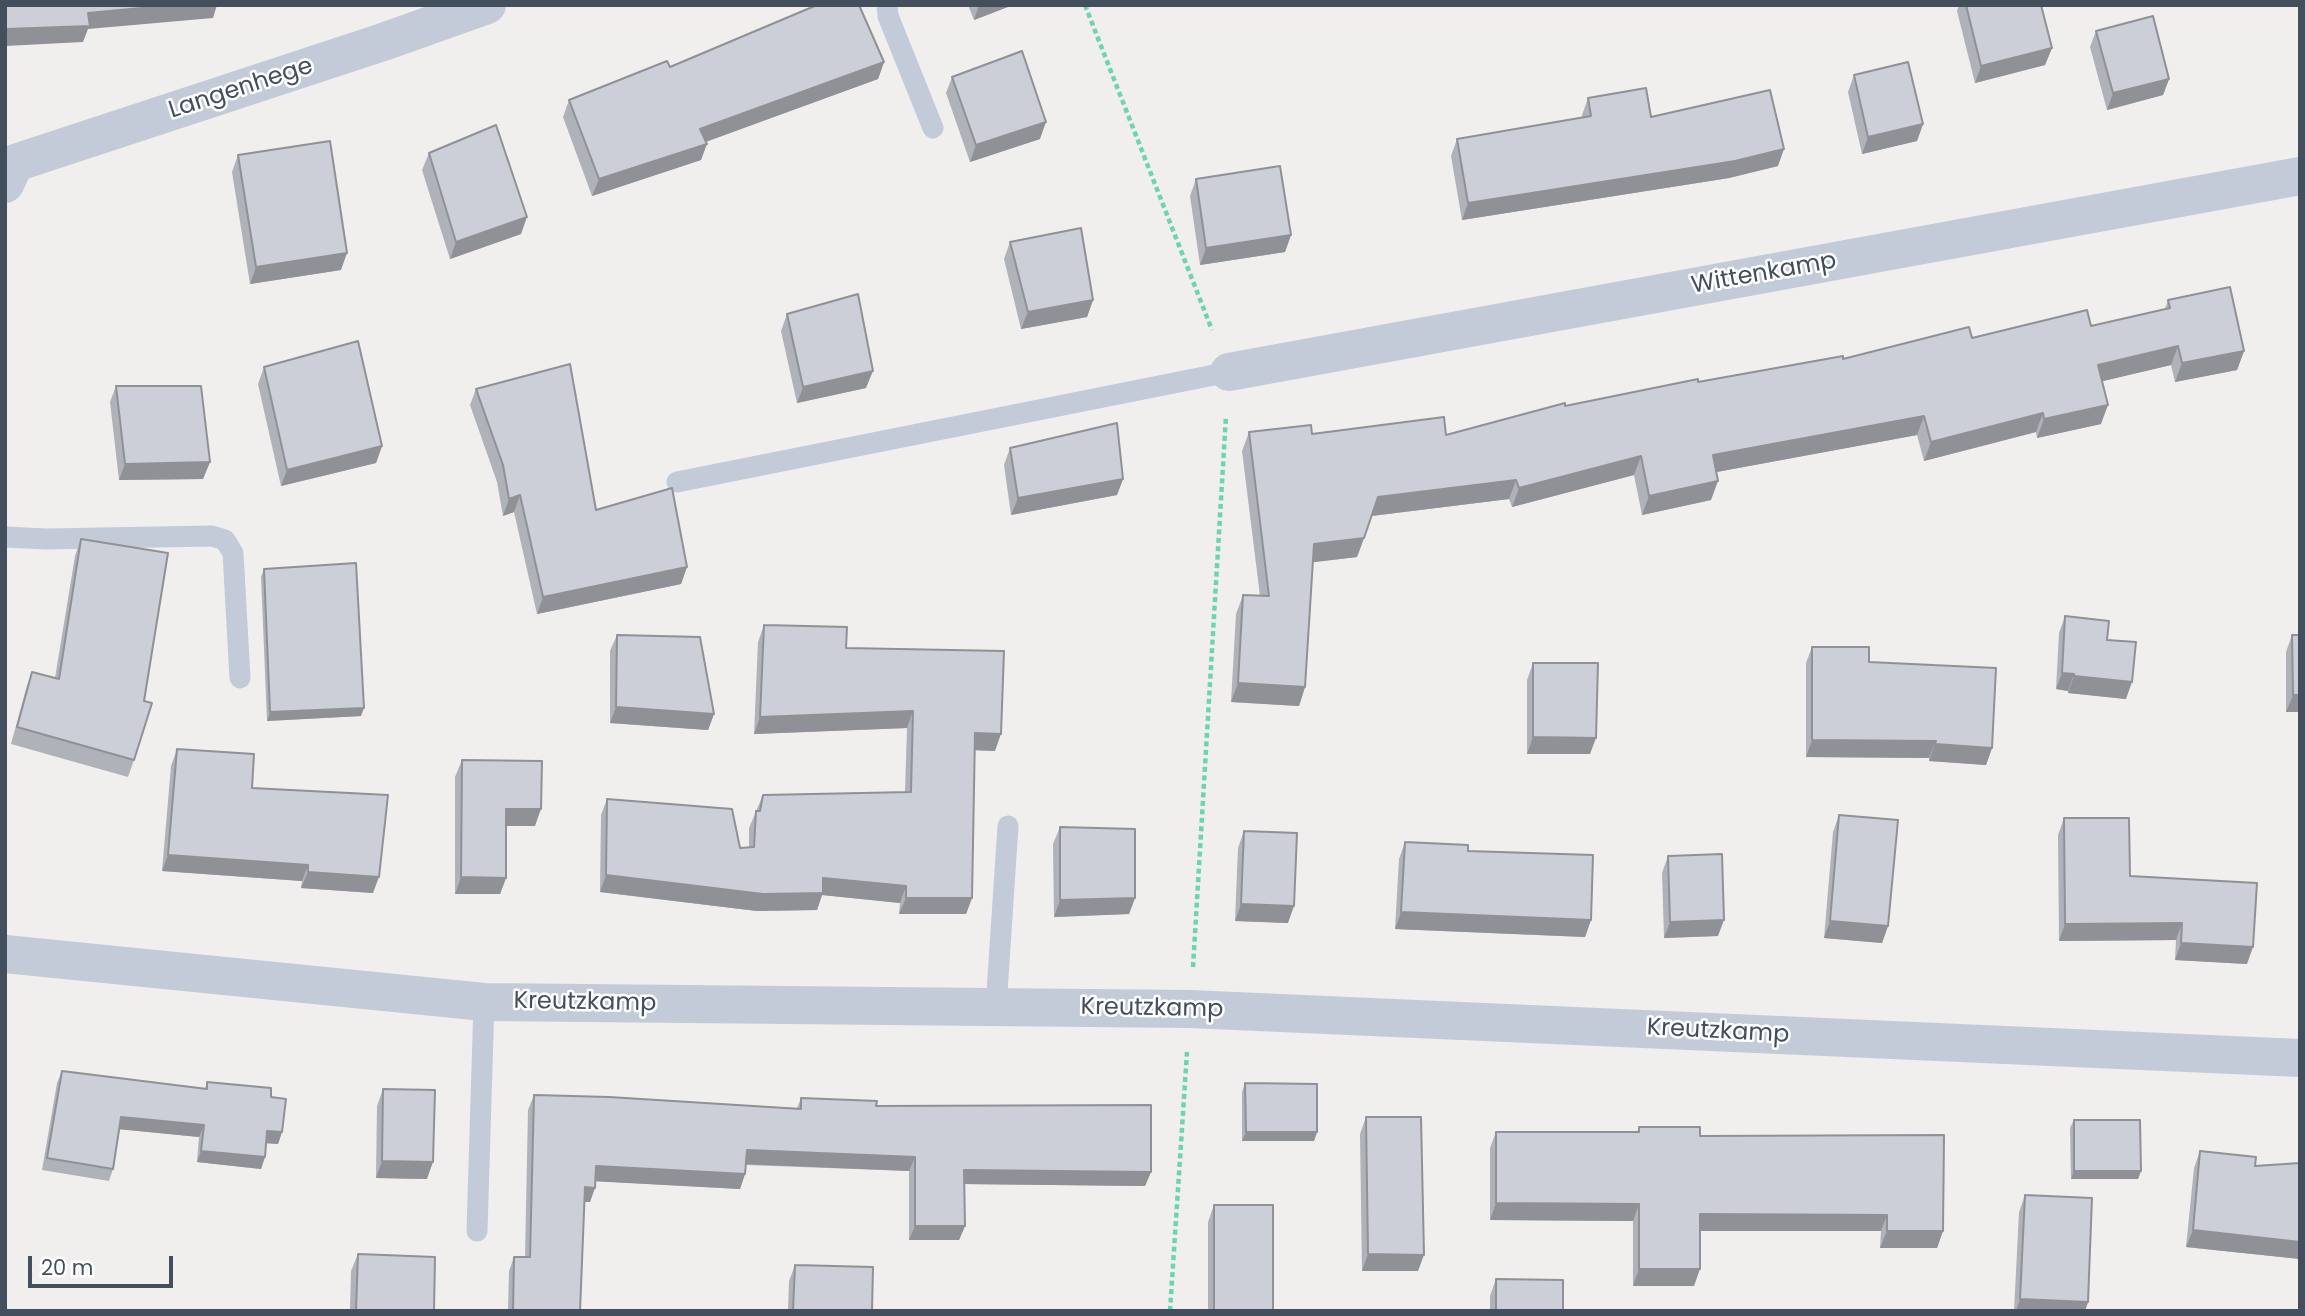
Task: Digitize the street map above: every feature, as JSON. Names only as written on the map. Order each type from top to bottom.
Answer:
[{"type":"street","name":"Langenhege","points":[[6,179],[15,163],[487,5]]},
{"type":"street","name":"Wittenkamp","points":[[1229,372],[2300,176]]},
{"type":"street","name":"Kreutzkamp","points":[[5,954],[484,1002],[1190,1009],[2300,1058]]},
{"type":"lane","points":[[887,5],[888,16],[933,128]]},
{"type":"lane","points":[[677,482],[1229,372]]},
{"type":"lane","points":[[5,537],[46,539],[212,536],[225,540],[233,553],[240,678]]},
{"type":"lane","points":[[996,1007],[1008,826]]},
{"type":"lane","points":[[478,1231],[484,1002]]},
{"type":"path","points":[[1085,5],[1229,372],[1170,1311]]},
{"type":"building","points":[[5,5],[173,5],[88,13],[90,26],[6,29]]},
{"type":"building","points":[[817,5],[859,5],[884,62],[700,129],[707,144],[599,179],[569,100],[667,61],[670,67]]},
{"type":"building","points":[[1966,5],[2041,5],[2052,48],[1981,66]]},
{"type":"building","points":[[2153,16],[2169,79],[2113,93],[2096,31]]},
{"type":"building","points":[[1022,51],[1046,122],[976,145],[952,77]]},
{"type":"building","points":[[1908,62],[1923,124],[1868,137],[1854,75]]},
{"type":"building","points":[[1646,88],[1651,117],[1770,90],[1784,149],[1735,161],[1468,203],[1457,139],[1591,116],[1588,98]]},
{"type":"building","points":[[496,125],[527,217],[456,242],[429,153]]},
{"type":"building","points":[[330,141],[347,253],[256,267],[238,155]]},
{"type":"building","points":[[1280,166],[1291,235],[1206,248],[1196,179]]},
{"type":"building","points":[[1081,228],[1093,300],[1028,312],[1010,242]]},
{"type":"building","points":[[2230,287],[2244,351],[2182,363],[2178,346],[2098,365],[2108,405],[2044,419],[2043,413],[1931,442],[1924,416],[1713,455],[1718,481],[1649,496],[1641,456],[1519,488],[1516,480],[1378,497],[1364,538],[1314,544],[1305,687],[1238,683],[1243,595],[1269,596],[1249,432],[1311,425],[1312,434],[1444,417],[1446,435],[1565,403],[1565,406],[1698,379],[1698,382],[1843,356],[1843,359],[1969,327],[1972,338],[2087,310],[2091,326],[2170,308],[2168,300]]},
{"type":"building","points":[[858,294],[873,371],[803,387],[787,314]]},
{"type":"building","points":[[358,341],[382,446],[287,470],[264,367]]},
{"type":"building","points":[[570,364],[596,510],[672,488],[687,567],[543,597],[520,495],[509,499],[503,465],[476,389]]},
{"type":"building","points":[[116,386],[201,386],[210,462],[125,464]]},
{"type":"building","points":[[1117,423],[1123,479],[1018,498],[1010,448]]},
{"type":"building","points":[[81,539],[168,553],[144,701],[152,703],[134,760],[17,727],[32,672],[59,679]]},
{"type":"building","points":[[356,563],[364,708],[270,712],[264,569]]},
{"type":"building","points":[[2065,616],[2109,621],[2107,640],[2136,642],[2132,682],[2062,673]]},
{"type":"building","points":[[764,625],[847,627],[846,648],[1004,651],[1001,734],[975,733],[972,898],[906,898],[906,886],[823,878],[823,893],[763,894],[606,875],[607,799],[732,809],[740,848],[754,847],[756,811],[760,811],[763,795],[911,792],[913,711],[760,717]]},
{"type":"building","points":[[617,635],[700,637],[714,714],[616,707]]},
{"type":"building","points":[[2292,635],[2300,635],[2300,695],[2293,695]]},
{"type":"building","points":[[1812,647],[1869,647],[1869,662],[1996,668],[1992,748],[1935,744],[1936,741],[1812,740]]},
{"type":"building","points":[[1533,663],[1598,663],[1596,738],[1533,737]]},
{"type":"building","points":[[177,749],[254,754],[252,788],[388,795],[379,877],[308,872],[308,865],[168,855]]},
{"type":"building","points":[[462,760],[542,761],[541,809],[506,809],[506,878],[461,877]]},
{"type":"building","points":[[1839,815],[1898,820],[1888,926],[1830,921]]},
{"type":"building","points":[[2064,818],[2129,818],[2130,876],[2257,883],[2253,947],[2181,943],[2182,923],[2065,924]]},
{"type":"building","points":[[1060,827],[1135,829],[1135,898],[1060,900]]},
{"type":"building","points":[[1244,831],[1297,833],[1294,906],[1241,904]]},
{"type":"building","points":[[1405,842],[1468,845],[1468,851],[1593,855],[1591,920],[1401,912]]},
{"type":"building","points":[[1722,854],[1724,920],[1670,922],[1668,856]]},
{"type":"building","points":[[62,1071],[207,1089],[207,1082],[271,1088],[271,1097],[286,1099],[282,1132],[267,1131],[265,1157],[201,1151],[204,1125],[121,1117],[113,1169],[47,1158]]},
{"type":"building","points":[[1245,1083],[1317,1084],[1317,1132],[1246,1132]]},
{"type":"building","points":[[383,1089],[435,1090],[433,1162],[382,1161]]},
{"type":"building","points":[[534,1095],[801,1109],[801,1098],[877,1101],[876,1106],[1151,1105],[1151,1172],[964,1170],[965,1226],[915,1226],[915,1157],[747,1150],[745,1174],[596,1166],[595,1188],[585,1187],[580,1311],[513,1311],[514,1257],[530,1257]]},
{"type":"building","points":[[1366,1117],[1421,1117],[1424,1255],[1368,1254]]},
{"type":"building","points":[[2074,1120],[2140,1120],[2141,1171],[2074,1171]]},
{"type":"building","points":[[1639,1127],[1700,1127],[1700,1136],[1944,1135],[1943,1231],[1887,1231],[1887,1215],[1700,1214],[1700,1269],[1639,1269],[1639,1204],[1496,1203],[1496,1132],[1639,1132]]},
{"type":"building","points":[[2200,1151],[2256,1157],[2255,1166],[2300,1163],[2300,1242],[2193,1230]]},
{"type":"building","points":[[2025,1195],[2092,1198],[2088,1302],[2020,1299]]},
{"type":"building","points":[[1214,1205],[1273,1205],[1273,1311],[1214,1311]]},
{"type":"building","points":[[358,1254],[435,1257],[434,1311],[356,1311]]},
{"type":"building","points":[[795,1265],[873,1267],[872,1311],[793,1311]]},
{"type":"building","points":[[1496,1279],[1563,1280],[1563,1311],[1496,1311]]}]
